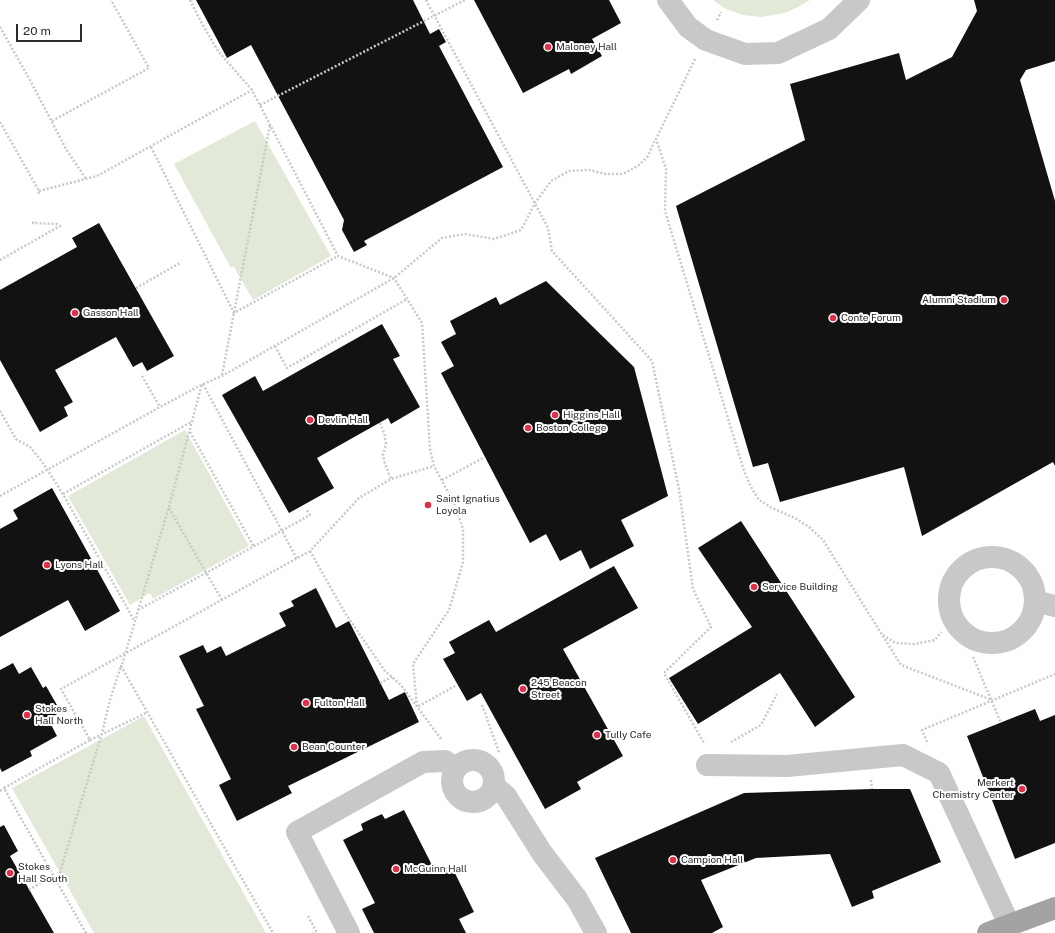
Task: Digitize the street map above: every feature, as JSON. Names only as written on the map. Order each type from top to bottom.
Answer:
[{"type":"main road","points":[[988,933],[1055,908]]},
{"type":"street","points":[[668,0],[688,27],[706,40],[745,54],[778,53],[807,40],[829,29],[859,0]]},
{"type":"street","points":[[707,761],[787,766],[903,755],[939,773],[1010,924]]},
{"type":"street","points":[[476,760],[487,764],[494,774],[494,786],[489,795],[480,801],[470,802],[460,797],[454,789],[452,779],[456,769],[465,761],[476,760]]},
{"type":"street","points":[[349,933],[297,832],[423,762],[445,761],[456,769]]},
{"type":"street","points":[[494,786],[506,796],[542,853],[577,899],[596,933]]},
{"type":"path","points":[[52,121],[149,68],[111,0]]},
{"type":"path","points":[[190,0],[218,51],[252,90],[338,256],[394,278],[422,323],[430,449],[434,466],[454,503],[463,529],[463,562],[449,610],[412,664],[418,707]]},
{"type":"path","points":[[426,0],[548,228],[552,251],[652,361],[679,489],[693,589],[711,627],[664,673],[705,745],[707,761],[761,725],[777,694]]},
{"type":"path","points":[[260,105],[279,97],[465,0]]},
{"type":"path","points":[[0,27],[66,149],[86,179]]},
{"type":"path","points":[[0,496],[160,406],[202,384],[222,376],[394,278],[442,238],[465,234],[494,239],[521,230],[535,203],[551,181],[569,171],[589,170],[606,174],[623,174],[639,165],[648,156],[696,56]]},
{"type":"path","points":[[39,190],[97,176],[252,90]]},
{"type":"path","points":[[0,122],[39,190],[38,195]]},
{"type":"path","points":[[222,376],[270,124]]},
{"type":"path","points":[[656,139],[666,169],[665,211],[750,487],[759,500],[772,508],[795,518],[809,527],[823,540],[901,665],[992,700]]},
{"type":"path","points":[[151,147],[234,313]]},
{"type":"path","points":[[0,260],[60,226],[58,224],[33,223],[34,220]]},
{"type":"path","points":[[234,313],[338,256]]},
{"type":"path","points":[[136,288],[180,263]]},
{"type":"path","points":[[275,346],[287,368],[407,299]]},
{"type":"path","points":[[142,376],[160,406]]},
{"type":"path","points":[[57,882],[102,733],[110,700],[126,654],[134,621],[169,507],[202,384]]},
{"type":"path","points":[[202,384],[298,559]]},
{"type":"path","points":[[0,411],[16,439],[30,447],[47,469],[63,494],[134,621]]},
{"type":"path","points":[[63,494],[193,421]]},
{"type":"path","points":[[380,423],[386,444],[383,455],[391,479]]},
{"type":"path","points":[[190,432],[254,547]]},
{"type":"path","points":[[442,480],[485,457]]},
{"type":"path","points":[[90,740],[61,689],[298,559],[310,551],[359,498],[391,479],[434,466]]},
{"type":"path","points":[[169,507],[222,600]]},
{"type":"path","points":[[138,610],[206,574],[310,515],[307,510]]},
{"type":"path","points":[[310,551],[345,613],[385,671],[401,685],[444,743]]},
{"type":"path","points":[[882,635],[895,643],[914,644],[935,640],[941,632]]},
{"type":"path","points":[[973,657],[1001,723]]},
{"type":"path","points":[[121,666],[273,933]]},
{"type":"path","points":[[930,726],[1055,674]]},
{"type":"path","points":[[380,683],[392,677]]},
{"type":"path","points":[[418,707],[457,685]]},
{"type":"path","points":[[482,705],[499,752]]},
{"type":"path","points":[[0,790],[102,733],[148,712]]},
{"type":"path","points":[[871,778],[872,789]]},
{"type":"path","points":[[4,788],[86,933]]},
{"type":"path","points":[[29,890],[54,875]]},
{"type":"path","points":[[308,916],[316,932]]},
{"type":"green space","points":[[713,0],[810,0],[785,13],[762,17],[743,15],[726,9]]},
{"type":"green space","points":[[255,121],[331,256],[253,300],[234,267],[231,268],[174,164]]},
{"type":"green space","points":[[185,430],[249,546],[153,599],[150,593],[130,605],[68,496]]},
{"type":"green space","points":[[144,716],[266,933],[94,933],[12,788]]},
{"type":"building","points":[[196,0],[413,0],[430,34],[439,29],[446,42],[439,46],[503,167],[364,241],[367,245],[354,252],[342,230],[344,220],[251,45],[227,58]]},
{"type":"building","name":"Maloney Hall","points":[[474,0],[609,0],[621,23],[592,39],[602,56],[571,74],[569,69],[523,93]]},
{"type":"building","name":"Conte Forum","points":[[974,0],[1055,0],[1055,61],[1026,70],[1020,80],[1055,201],[1055,466],[1053,462],[922,536],[904,467],[780,502],[768,463],[753,467],[676,206],[805,140],[790,84],[899,53],[906,80],[952,57],[977,11]]},
{"type":"building","name":"Gasson Hall","points":[[99,223],[174,356],[147,371],[142,362],[133,367],[116,337],[55,370],[73,402],[64,407],[68,416],[40,432],[0,360],[0,290],[77,247],[72,238]]},
{"type":"building","name":"Higgins Hall","points":[[546,281],[634,367],[668,496],[621,520],[634,546],[590,569],[581,550],[560,561],[546,534],[530,543],[441,373],[454,366],[441,342],[456,334],[450,321],[496,297],[500,305]]},
{"type":"building","name":"Devlin Hall","points":[[382,324],[400,356],[393,359],[420,407],[391,424],[388,418],[317,458],[334,488],[289,513],[222,395],[255,376],[263,391]]},
{"type":"building","name":"Lyons Hall","points":[[52,488],[120,611],[85,631],[68,600],[0,637],[0,529],[18,519],[13,510]]},
{"type":"building","name":"Service Building","points":[[741,521],[855,697],[815,727],[780,673],[698,724],[669,678],[752,627],[698,548]]},
{"type":"building","name":"245 Beacon Street","points":[[614,566],[638,608],[563,649],[623,756],[577,782],[581,789],[545,809],[481,693],[467,701],[443,659],[455,653],[449,642],[489,620],[496,632]]},
{"type":"building","name":"Fulton Hall","points":[[316,588],[336,628],[349,621],[389,700],[405,692],[419,722],[288,786],[292,793],[237,821],[219,785],[231,779],[196,709],[204,706],[179,656],[203,645],[207,653],[221,646],[226,656],[286,626],[279,613],[294,606],[291,601]]},
{"type":"building","name":"Stokes Hall North","points":[[13,663],[19,674],[31,667],[43,688],[46,686],[61,712],[48,719],[57,736],[30,751],[32,756],[2,772],[0,768],[0,670]]},
{"type":"building","name":"Merkert Chemistry Center","points":[[1035,709],[1040,721],[1055,715],[1055,843],[1015,859],[967,736]]},
{"type":"building","name":"Campion Hall","points":[[910,789],[941,862],[872,891],[874,898],[852,907],[830,854],[756,858],[701,880],[723,927],[712,933],[631,933],[595,858],[744,793]]},
{"type":"building","name":"McGuinn Hall","points":[[404,810],[436,873],[451,865],[474,912],[459,919],[466,933],[374,933],[362,909],[375,903],[343,840],[363,830],[361,824],[371,819],[382,814],[385,819]]},
{"type":"building","name":"Stokes Hall South","points":[[4,825],[18,851],[10,856],[54,933],[0,933],[0,827]]},
{"type":"place","name":"Maloney Hall","points":[[548,47]]},
{"type":"place","name":"Alumni Stadium","points":[[1004,300]]},
{"type":"place","name":"Gasson Hall","points":[[75,313]]},
{"type":"place","name":"Conte Forum","points":[[833,318]]},
{"type":"place","name":"Higgins Hall","points":[[555,415]]},
{"type":"place","name":"Devlin Hall","points":[[310,420]]},
{"type":"place","name":"Boston College","points":[[528,428]]},
{"type":"place","name":"Saint Ignatius Loyola","points":[[428,505]]},
{"type":"place","name":"Lyons Hall","points":[[47,565]]},
{"type":"place","name":"Service Building","points":[[754,587]]},
{"type":"place","name":"245 Beacon Street","points":[[523,689]]},
{"type":"place","name":"Fulton Hall","points":[[306,703]]},
{"type":"place","name":"Stokes Hall North","points":[[27,715]]},
{"type":"place","name":"Tully Cafe","points":[[597,735]]},
{"type":"place","name":"Bean Counter","points":[[294,747]]},
{"type":"place","name":"Merkert Chemistry Center","points":[[1022,789]]},
{"type":"place","name":"Campion Hall","points":[[673,860]]},
{"type":"place","name":"McGuinn Hall","points":[[396,869]]},
{"type":"place","name":"Stokes Hall South","points":[[10,873]]}]
